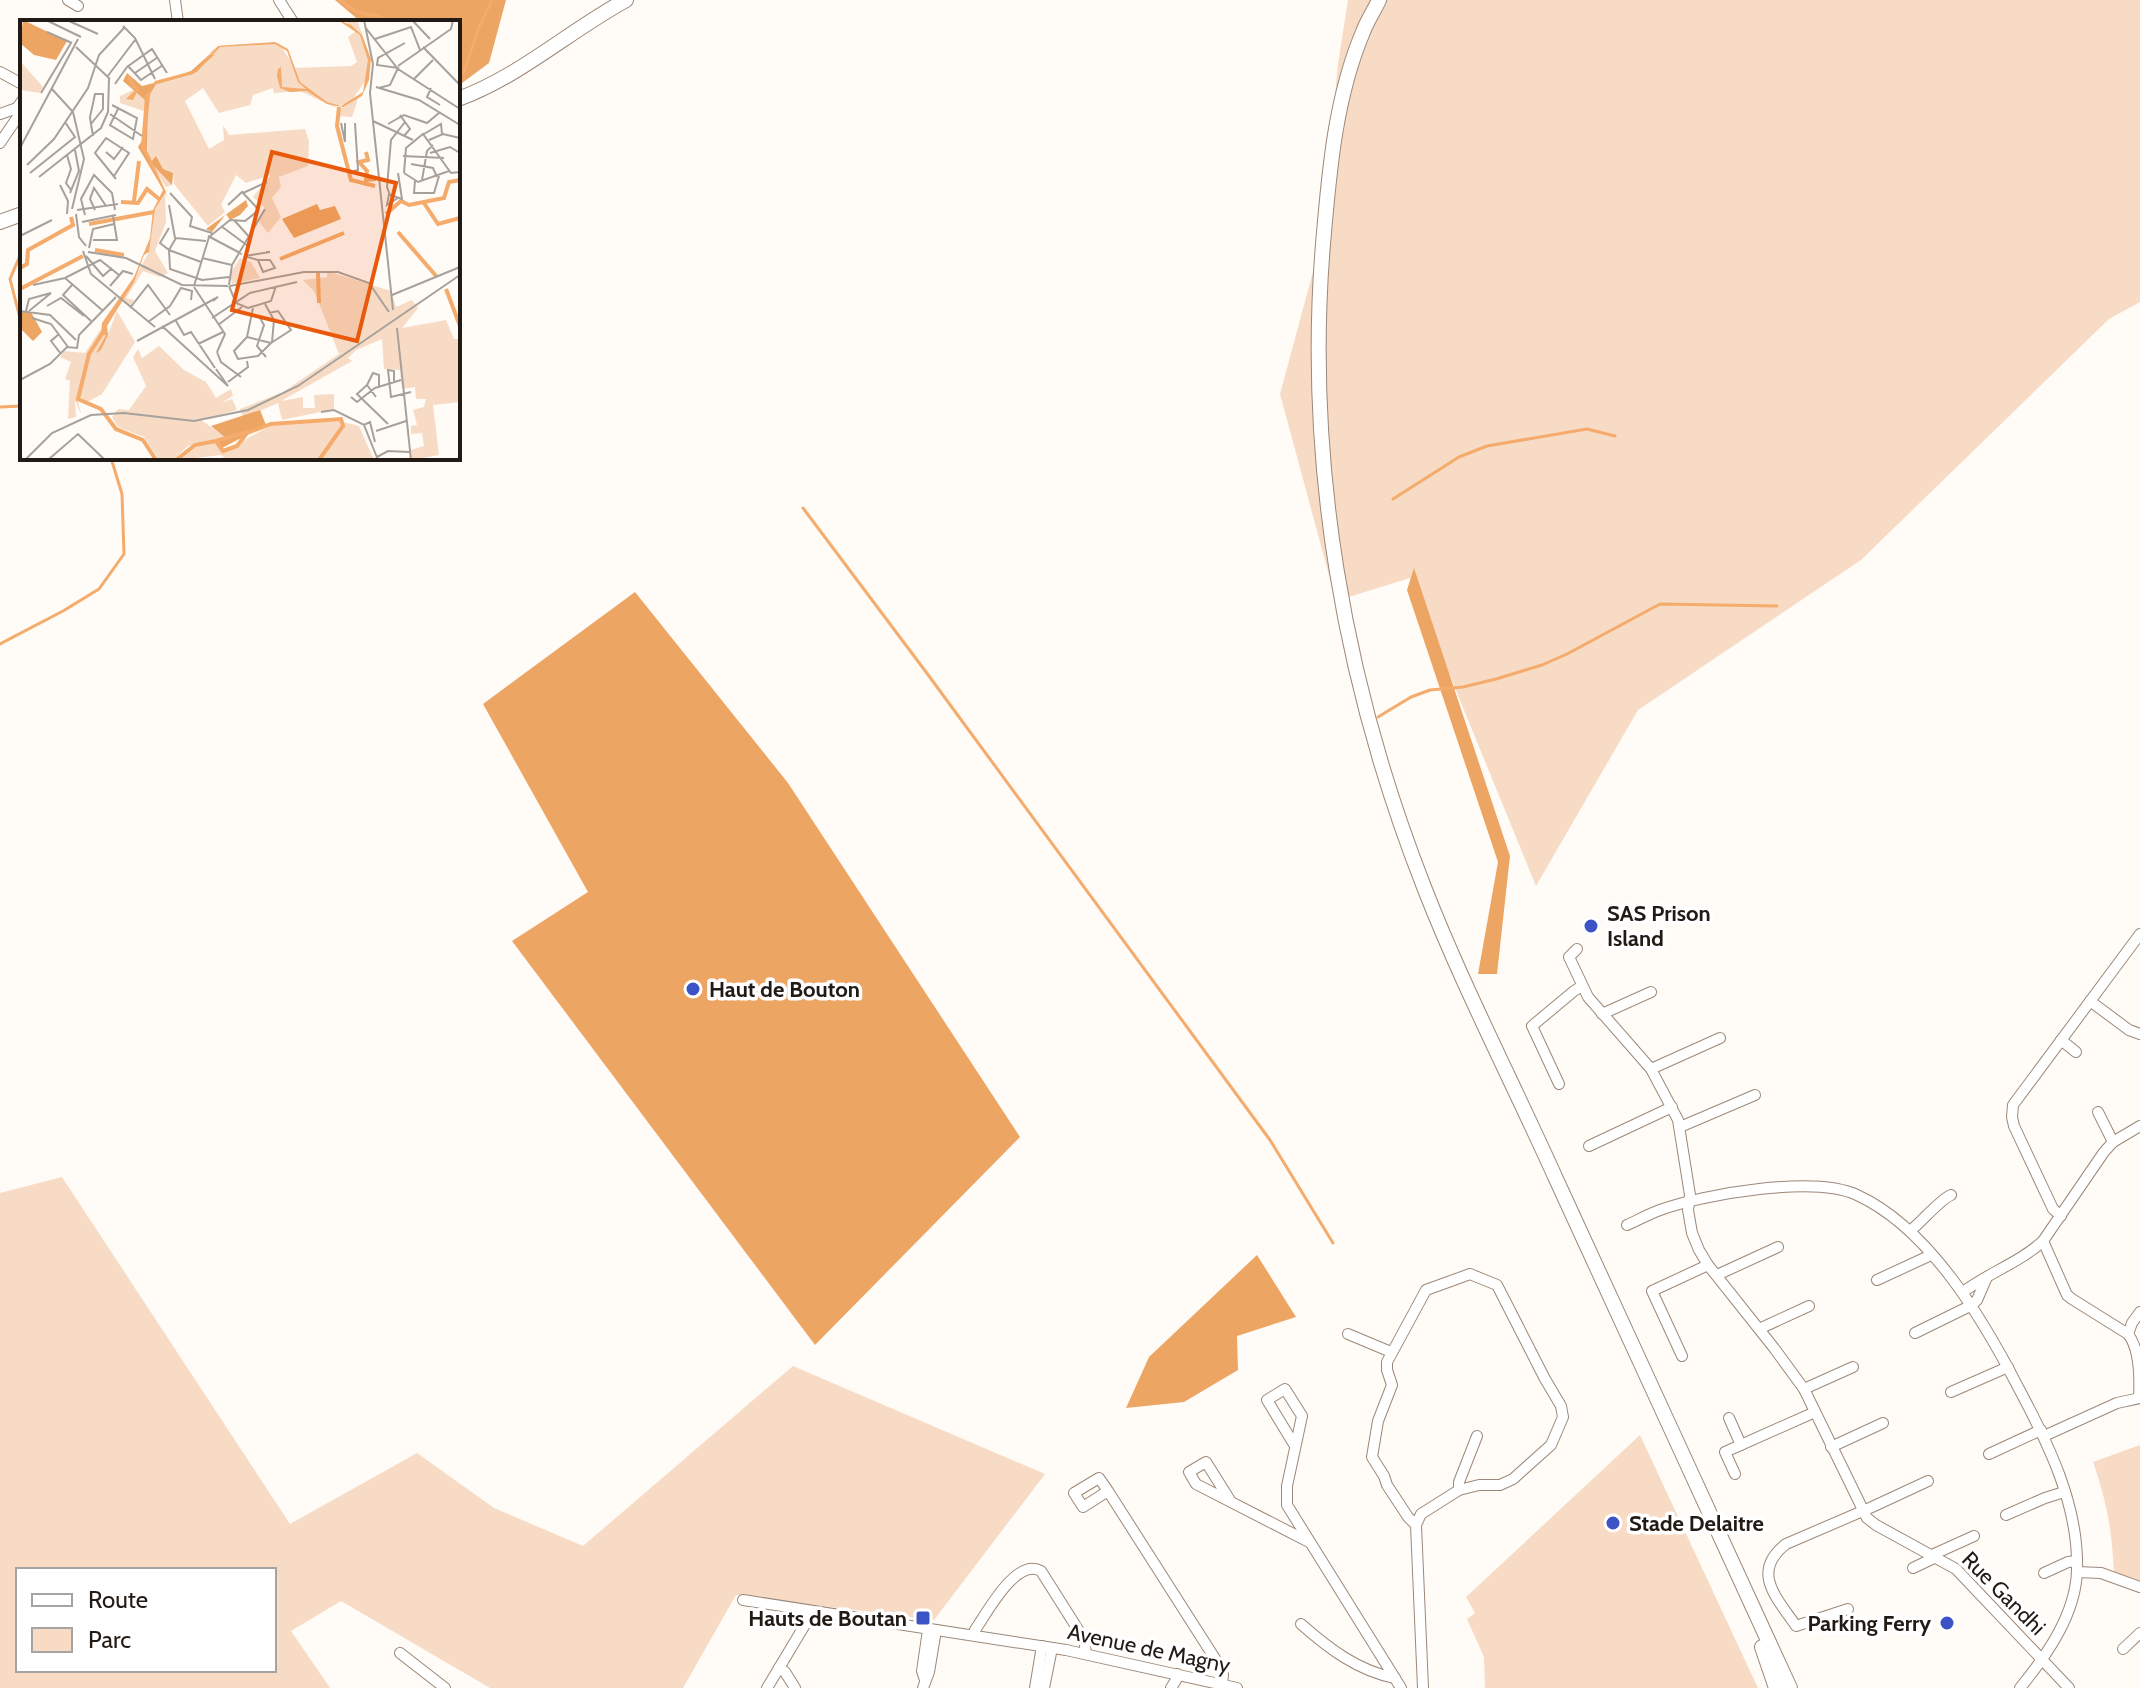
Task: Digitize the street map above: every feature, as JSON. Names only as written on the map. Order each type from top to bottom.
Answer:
[{"type":"main road","points":[[460,98],[490,85],[626,0]]},
{"type":"main road","points":[[1379,0],[1362,34],[1343,93],[1320,279],[1324,461],[1334,553],[1349,640],[1382,770],[1452,955],[1790,1688]]},
{"type":"main road","points":[[0,222],[20,215]]},
{"type":"main road","points":[[1741,1582],[1776,1688]]},
{"type":"street","points":[[68,0],[78,6]]},
{"type":"street","points":[[175,0],[178,20]]},
{"type":"street","points":[[279,0],[292,20]]},
{"type":"street","points":[[0,72],[20,83]]},
{"type":"street","points":[[0,114],[20,105],[19,115],[0,143]]},
{"type":"street","points":[[2061,1216],[2053,1209],[2012,1117],[2015,1101],[2140,934]]},
{"type":"street","name":"Rue Gandhi","points":[[1577,949],[1569,957],[1588,997],[1651,1069],[1672,1107],[1680,1127],[1692,1233],[1699,1250],[1804,1389],[1867,1518],[1949,1564],[2069,1688]]},
{"type":"street","points":[[1559,1084],[1532,1026],[1582,986]]},
{"type":"street","points":[[1602,1014],[1651,992]]},
{"type":"street","points":[[2090,1001],[2129,1030],[2140,1034]]},
{"type":"street","points":[[1651,1069],[1720,1038]]},
{"type":"street","points":[[2061,1040],[2076,1052]]},
{"type":"street","points":[[1680,1127],[1755,1095]]},
{"type":"street","points":[[1589,1146],[1672,1107]]},
{"type":"street","points":[[2098,1112],[2113,1142]]},
{"type":"street","points":[[1963,1292],[1977,1280],[2035,1249],[2104,1152],[2113,1142],[2140,1126]]},
{"type":"street","points":[[1627,1225],[1661,1210],[1704,1198],[1792,1186],[1839,1189],[1857,1195],[1898,1221],[1963,1292],[2043,1433],[2057,1467],[2073,1528],[2077,1566],[2075,1591],[2057,1635],[2020,1688]]},
{"type":"street","points":[[1910,1231],[1930,1215],[1940,1200],[1951,1195]]},
{"type":"street","points":[[1989,1454],[2117,1403],[2140,1398],[2134,1340],[2067,1295],[2043,1241]]},
{"type":"street","points":[[1717,1275],[1778,1247]]},
{"type":"street","points":[[1877,1280],[1931,1255]]},
{"type":"street","points":[[1682,1356],[1652,1291],[1708,1265]]},
{"type":"street","points":[[1416,1525],[1387,1485],[1372,1457],[1378,1421],[1392,1385],[1386,1366],[1426,1290],[1470,1274],[1497,1285],[1561,1406],[1563,1417],[1555,1441],[1513,1479],[1500,1485],[1479,1485],[1459,1490],[1421,1514],[1416,1525],[1423,1688]]},
{"type":"street","points":[[1915,1333],[1972,1305],[1987,1277]]},
{"type":"street","points":[[1759,1329],[1809,1306]]},
{"type":"street","points":[[2128,1334],[2140,1312]]},
{"type":"street","points":[[1348,1334],[1391,1352]]},
{"type":"street","points":[[1804,1389],[1853,1367]]},
{"type":"street","points":[[1951,1392],[2008,1367]]},
{"type":"street","points":[[1295,1446],[1267,1400],[1285,1389],[1302,1416],[1286,1496],[1291,1514],[1401,1688]]},
{"type":"street","points":[[1735,1474],[1725,1452],[1815,1412]]},
{"type":"street","points":[[1729,1418],[1741,1445]]},
{"type":"street","points":[[1831,1447],[1883,1423]]},
{"type":"street","points":[[1459,1490],[1459,1482],[1477,1436]]},
{"type":"street","points":[[1848,1609],[1796,1626],[1769,1586],[1770,1560],[1786,1544],[1928,1481]]},
{"type":"street","points":[[1108,1491],[1221,1668],[1222,1684]]},
{"type":"street","points":[[2006,1515],[2064,1492]]},
{"type":"street","points":[[1231,1502],[1310,1543]]},
{"type":"street","name":"Rue Gandhi","points":[[1913,1568],[1974,1536]]},
{"type":"street","points":[[2044,1573],[2068,1562],[2140,1587]]},
{"type":"street","points":[[974,1635],[1008,1582],[1035,1568],[1041,1571],[1084,1639],[1086,1654]]},
{"type":"street","name":"Avenue de Magny","points":[[743,1600],[1047,1647],[1237,1688]]},
{"type":"street","points":[[767,1688],[806,1623],[809,1611]]},
{"type":"street","points":[[1301,1624],[1328,1648],[1369,1671],[1395,1678]]},
{"type":"street","points":[[924,1684],[922,1671],[932,1630]]},
{"type":"street","points":[[2123,1649],[2140,1633]]},
{"type":"street","name":"Avenue de Magny","points":[[1035,1688],[1047,1647]]},
{"type":"street","name":"Avenue de Magny","points":[[1044,1688],[1047,1647]]},
{"type":"street","points":[[400,1653],[445,1688]]},
{"type":"street","points":[[779,1668],[795,1688]]},
{"type":"street","points":[[1171,1688],[1177,1674]]},
{"type":"green space","points":[[1348,0],[2140,0],[2140,302],[2109,319],[1861,560],[1638,710],[1536,886],[1410,578],[1336,601],[1280,394],[1320,246],[1338,64]]},
{"type":"green space","points":[[62,1177],[290,1524],[417,1453],[494,1508],[583,1546],[793,1366],[1045,1474],[934,1620],[736,1595],[683,1688],[490,1688],[341,1601],[291,1631],[330,1688],[0,1688],[0,1193]]},
{"type":"green space","name":"Stade Delaitre","points":[[1640,1435],[1758,1688],[1485,1688],[1484,1657],[1467,1619],[1475,1613],[1466,1597]]},
{"type":"green space","points":[[2140,1445],[2140,1583],[2114,1573],[2108,1517],[2093,1462]]},
{"type":"shaded area","points":[[335,0],[506,0],[489,63],[460,85],[460,20],[359,20]]},
{"type":"shaded area","points":[[1414,568],[1510,856],[1497,974],[1478,974],[1498,862],[1407,590]]},
{"type":"shaded area","points":[[635,592],[788,783],[1020,1137],[815,1345],[512,941],[588,892],[483,704]]},
{"type":"shaded area","points":[[1257,1255],[1296,1317],[1237,1336],[1238,1370],[1184,1402],[1126,1408],[1149,1357]]},
{"type":"waterway","points":[[340,0],[357,12],[385,20]]},
{"type":"waterway","points":[[460,75],[464,72],[492,0]]},
{"type":"waterway","points":[[20,256],[10,279],[20,318]]},
{"type":"waterway","points":[[0,407],[20,406]]},
{"type":"waterway","points":[[1393,499],[1459,457],[1487,446],[1587,429],[1615,436]]},
{"type":"waterway","points":[[0,644],[99,589],[124,554],[122,494],[112,460]]},
{"type":"waterway","points":[[803,508],[1270,1140],[1333,1243]]},
{"type":"waterway","points":[[1378,717],[1411,697],[1430,690],[1463,687],[1542,665],[1660,604],[1777,606]]},
{"type":"place","name":"SAS Prison Island","points":[[1591,926]]},
{"type":"place","name":"Haut de Bouton","points":[[693,989]]},
{"type":"place","name":"Stade Delaitre","points":[[1613,1523]]},
{"type":"place","name":"Hauts de Boutan","points":[[923,1618]]},
{"type":"place","name":"Parking Ferry","points":[[1947,1623]]}]
